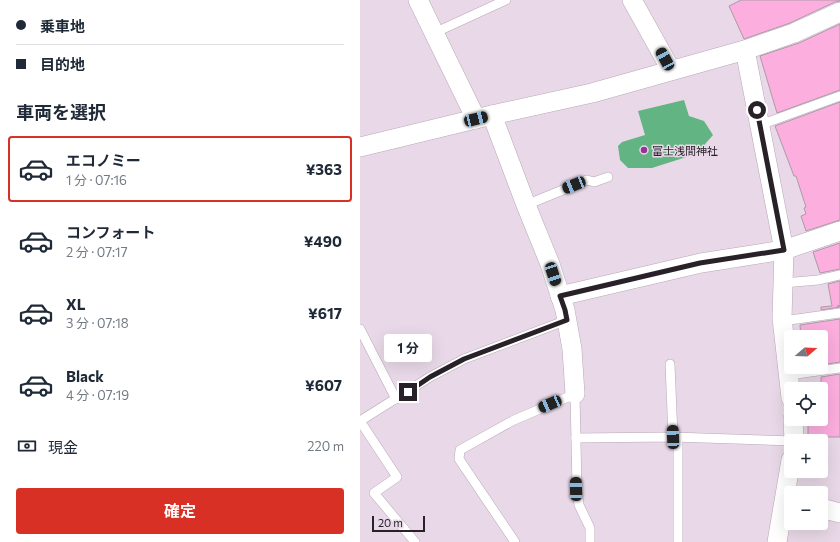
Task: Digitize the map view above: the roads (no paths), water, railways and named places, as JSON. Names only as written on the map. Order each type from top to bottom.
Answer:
[{"type":"street","points":[[418,0],[434,33],[484,117],[526,205],[550,264],[567,320],[572,350],[575,394]]},
{"type":"street","points":[[632,0],[671,70]]},
{"type":"street","points":[[360,147],[592,93],[745,50],[794,33],[840,12]]},
{"type":"street","points":[[745,50],[784,250],[783,321],[790,382]]},
{"type":"street","points":[[560,296],[700,263],[784,250],[840,231]]},
{"type":"street","points":[[828,510],[840,513]]},
{"type":"street","points":[[777,542],[784,513]]},
{"type":"lane","points":[[434,33],[506,0]]},
{"type":"lane","points":[[760,125],[840,96]]},
{"type":"lane","points":[[526,205],[586,180],[594,182],[608,177]]},
{"type":"lane","points":[[783,283],[818,280],[840,275]]},
{"type":"lane","points":[[783,321],[840,313]]},
{"type":"lane","points":[[415,542],[374,493],[397,477],[360,421],[430,377],[464,359],[567,320]]},
{"type":"lane","points":[[360,329],[396,399]]},
{"type":"lane","points":[[670,364],[675,437],[678,542]]},
{"type":"lane","points":[[789,375],[840,368]]},
{"type":"lane","points":[[515,542],[459,459],[460,450],[514,420],[575,394],[576,489],[579,505],[590,528],[591,542]]},
{"type":"lane","points":[[576,438],[675,437],[784,441]]},
{"type":"place","name":"富士浅間神社","points":[[644,150]]}]
